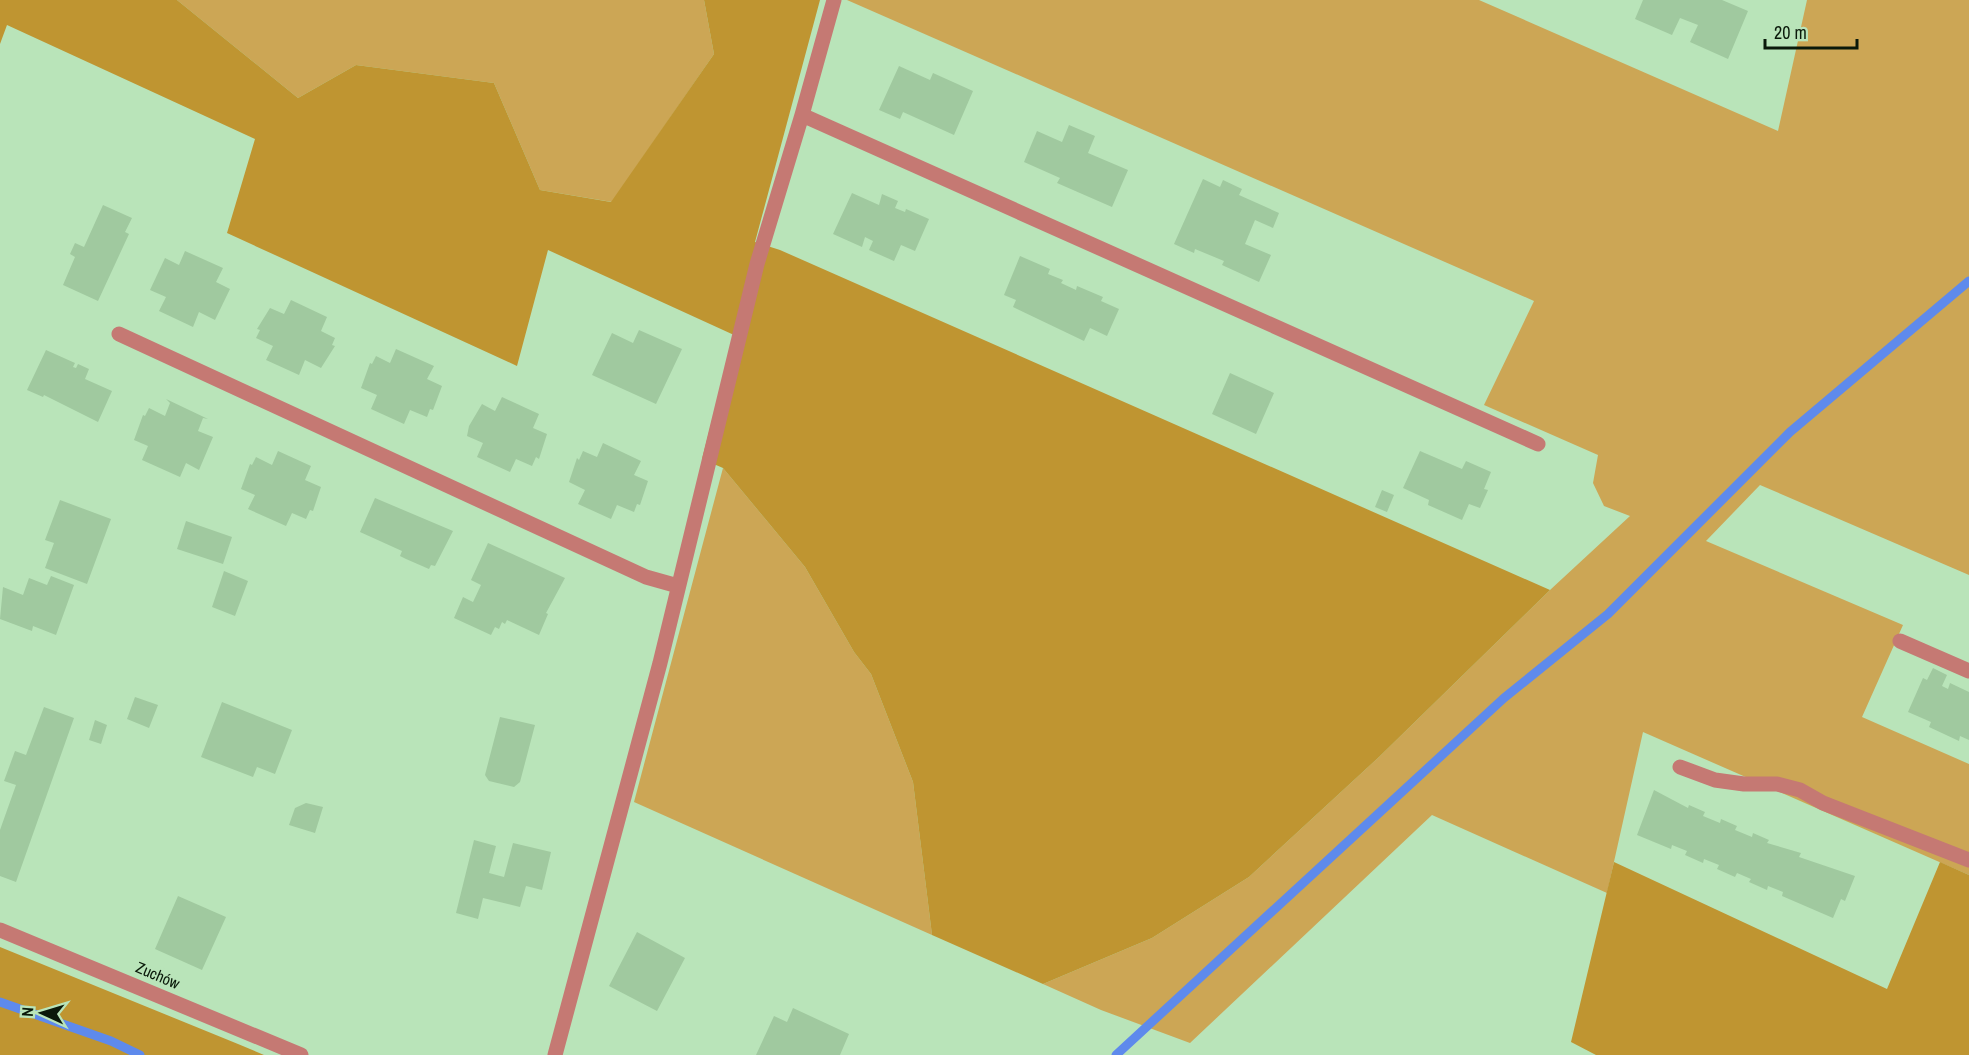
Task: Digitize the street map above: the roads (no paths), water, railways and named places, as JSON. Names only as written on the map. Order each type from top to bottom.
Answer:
[{"type":"street","points":[[555,1055],[678,586],[757,264],[834,0]]},
{"type":"street","points":[[802,115],[1538,444]]},
{"type":"street","points":[[119,334],[646,577],[678,586]]},
{"type":"street","points":[[1900,640],[1969,671]]},
{"type":"street","points":[[1680,767],[1715,780],[1744,784],[1777,784],[1800,790],[1823,803],[1969,861]]},
{"type":"street","name":"Zuchów","points":[[0,930],[301,1055]]},
{"type":"waterway","points":[[1116,1055],[1504,698],[1608,614],[1790,432],[1969,281]]},
{"type":"waterway","points":[[0,1002],[111,1041],[140,1055]]}]
